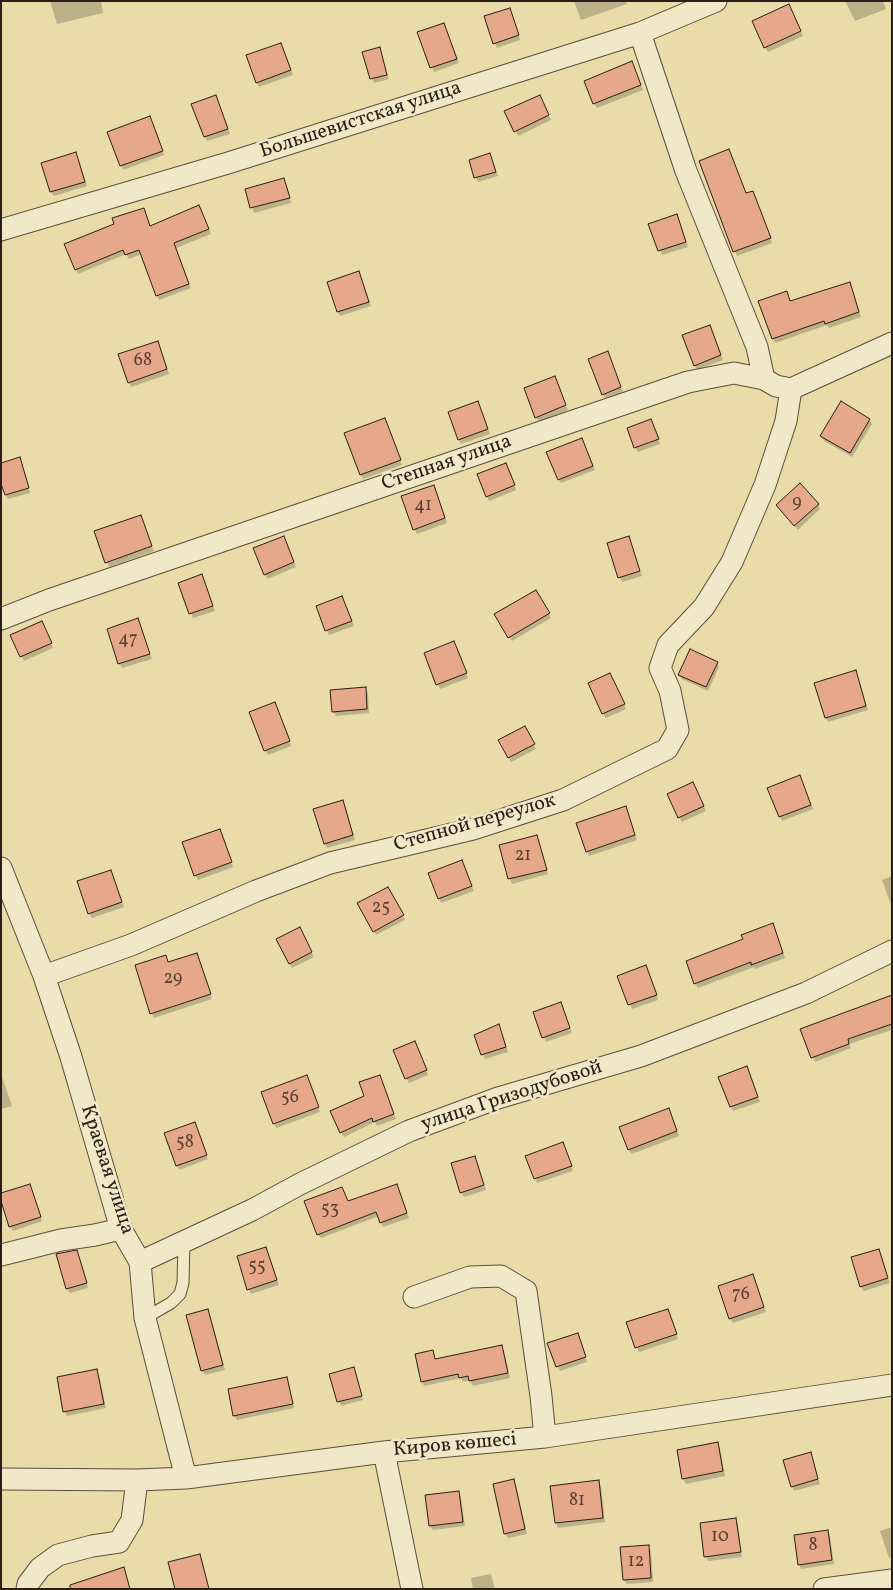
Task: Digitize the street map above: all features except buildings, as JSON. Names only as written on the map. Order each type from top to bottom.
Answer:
[{"type":"street","name":"Большевистская улица","points":[[1,230],[228,163],[640,32],[716,1]]},
{"type":"street","points":[[640,32],[686,171],[757,347],[764,378]]},
{"type":"street","points":[[790,389],[892,343]]},
{"type":"street","name":"Степная улица","points":[[1,619],[49,600],[688,382],[734,374],[764,378],[776,386],[790,389]]},
{"type":"street","name":"Степной переулок","points":[[44,976],[131,945],[256,891],[330,863],[473,829],[564,800],[667,748],[678,730],[670,692],[660,668],[668,646],[704,607],[732,562],[765,485],[786,421],[790,389]]},
{"type":"street","name":"Краевая улица","points":[[1,868],[44,976],[73,1066],[121,1229],[140,1262],[145,1318],[186,1478]]},
{"type":"street","name":"улица Гризодубовой","points":[[140,1262],[252,1210],[300,1184],[409,1131],[498,1098],[641,1056],[806,994],[892,951]]},
{"type":"street","points":[[1,1255],[61,1240],[121,1229]]},
{"type":"street","points":[[414,1297],[470,1277],[501,1276],[526,1291],[545,1437]]},
{"type":"street","name":"Киров көшесі","points":[[8,1479],[137,1480],[186,1478],[384,1452],[545,1437],[892,1385]]},
{"type":"street","points":[[384,1452],[412,1589]]},
{"type":"street","points":[[26,1589],[40,1568],[58,1555],[92,1546],[119,1542],[132,1520],[137,1480]]},
{"type":"street","points":[[824,1589],[892,1580]]},
{"type":"lane","points":[[145,1318],[172,1303],[180,1294],[183,1283],[184,1241]]}]
